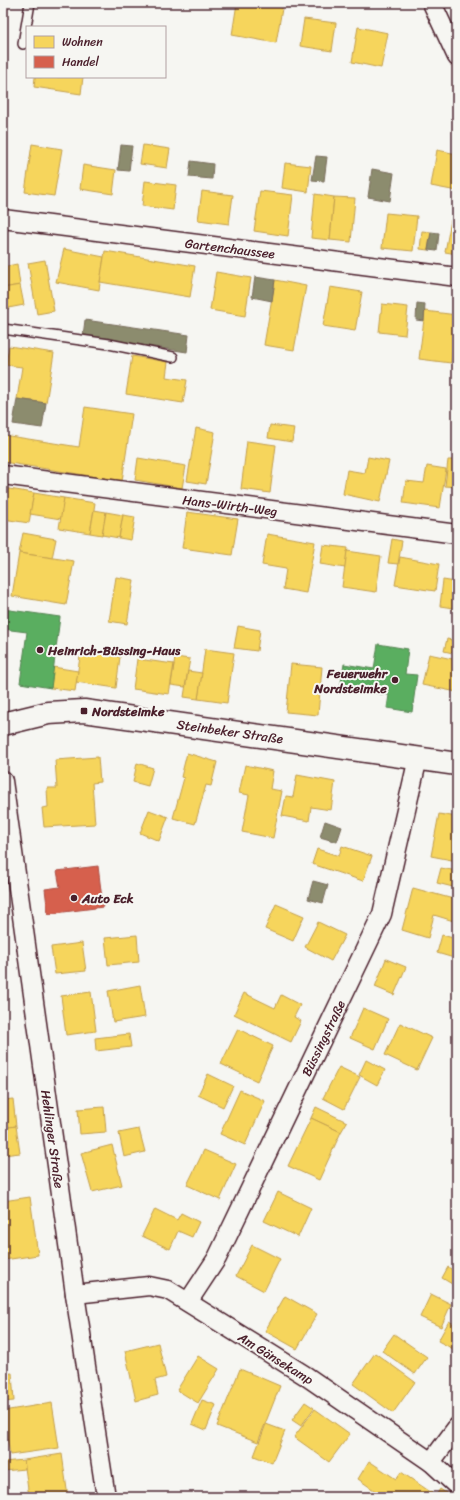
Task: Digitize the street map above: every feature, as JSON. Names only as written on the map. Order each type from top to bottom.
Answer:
[{"type":"street","points":[[432,3],[457,57]]},
{"type":"street","name":"Gartenchaussee","points":[[3,219],[457,276]]},
{"type":"street","name":"Hans-Wirth-Weg","points":[[3,475],[457,534]]},
{"type":"street","name":"Steinbeker Straße","points":[[3,724],[48,713],[84,711],[457,764]]},
{"type":"street","name":"Büssingstraße","points":[[188,1302],[216,1258],[382,914],[418,758]]},
{"type":"street","name":"Hehlinger Straße","points":[[3,781],[75,1294],[106,1497]]},
{"type":"street","name":"Am Gänsekamp","points":[[75,1294],[149,1286],[168,1290],[306,1376],[431,1462],[457,1486]]},
{"type":"street","points":[[431,1462],[457,1427]]},
{"type":"lane","points":[[22,44],[30,3]]},
{"type":"lane","points":[[3,329],[109,344],[173,357]]},
{"type":"building: Wohnen","points":[[237,3],[283,3],[276,43],[232,35]]},
{"type":"building: Wohnen","points":[[304,19],[336,23],[332,51],[300,46]]},
{"type":"building: Wohnen","points":[[358,27],[388,33],[381,68],[352,62]]},
{"type":"building: Wohnen","points":[[35,78],[83,78],[81,94],[34,87]]},
{"type":"building: Wohnen","points":[[32,144],[62,149],[54,196],[25,192]]},
{"type":"building: Wohnen","points":[[143,145],[170,149],[167,168],[140,164]]},
{"type":"building: Wohnen","points":[[437,150],[457,154],[457,191],[431,186]]},
{"type":"building: Wohnen","points":[[285,163],[311,166],[308,192],[282,188]]},
{"type":"building: Wohnen","points":[[83,165],[116,170],[113,194],[80,189]]},
{"type":"building: Wohnen","points":[[145,181],[176,185],[173,210],[142,206]]},
{"type":"building: Wohnen","points":[[202,191],[233,195],[229,224],[198,220]]},
{"type":"building: Wohnen","points":[[260,191],[293,195],[288,236],[254,231]]},
{"type":"building: Wohnen","points":[[315,194],[334,197],[330,240],[311,238]]},
{"type":"building: Wohnen","points":[[334,197],[355,198],[351,242],[330,240]]},
{"type":"building: Wohnen","points":[[386,213],[417,216],[413,251],[382,248]]},
{"type":"building: Wohnen","points":[[451,220],[457,221],[457,254],[445,252]]},
{"type":"building: Wohnen","points":[[422,231],[431,232],[428,250],[420,249]]},
{"type":"building: Wohnen","points":[[64,249],[104,257],[99,290],[56,282]]},
{"type":"building: Wohnen","points":[[105,251],[195,266],[190,297],[100,282]]},
{"type":"building: Wohnen","points":[[45,260],[54,311],[37,314],[28,263]]},
{"type":"building: Wohnen","points":[[17,264],[20,285],[3,288],[3,267]]},
{"type":"building: Wohnen","points":[[216,272],[251,278],[245,316],[210,310]]},
{"type":"building: Wohnen","points":[[275,280],[306,286],[294,350],[264,345]]},
{"type":"building: Wohnen","points":[[20,285],[24,305],[3,309],[3,288]]},
{"type":"building: Wohnen","points":[[330,287],[362,292],[355,331],[323,326]]},
{"type":"building: Wohnen","points":[[382,304],[408,307],[405,335],[379,332]]},
{"type":"building: Wohnen","points":[[425,311],[457,315],[451,363],[419,359]]},
{"type":"building: Wohnen","points":[[9,346],[54,353],[46,403],[17,399],[22,367],[6,365]]},
{"type":"building: Wohnen","points":[[132,356],[168,362],[166,377],[187,380],[183,403],[126,394]]},
{"type":"building: Wohnen","points":[[85,407],[132,414],[122,481],[3,462],[3,435],[79,447]]},
{"type":"building: Wohnen","points":[[270,425],[294,428],[292,442],[268,438]]},
{"type":"building: Wohnen","points":[[196,428],[215,432],[206,484],[187,481]]},
{"type":"building: Wohnen","points":[[247,441],[276,445],[270,493],[241,489]]},
{"type":"building: Wohnen","points":[[368,457],[389,461],[380,502],[343,494],[347,470],[365,473]]},
{"type":"building: Wohnen","points":[[138,458],[186,466],[182,488],[135,480]]},
{"type":"building: Wohnen","points":[[448,460],[457,460],[457,487],[445,486]]},
{"type":"building: Wohnen","points":[[427,466],[446,469],[440,508],[403,503],[406,481],[424,483]]},
{"type":"building: Wohnen","points":[[3,488],[34,493],[29,523],[3,519]]},
{"type":"building: Wohnen","points":[[34,493],[64,498],[61,519],[30,514]]},
{"type":"building: Wohnen","points":[[64,498],[95,503],[90,533],[59,528]]},
{"type":"building: Wohnen","points":[[94,510],[106,512],[102,535],[90,533]]},
{"type":"building: Wohnen","points":[[106,512],[123,515],[119,538],[102,535]]},
{"type":"building: Wohnen","points":[[187,512],[238,519],[232,555],[182,548]]},
{"type":"building: Wohnen","points":[[123,515],[135,517],[131,540],[119,538]]},
{"type":"building: Wohnen","points":[[23,533],[56,539],[52,558],[19,553]]},
{"type":"building: Wohnen","points":[[267,534],[315,542],[306,593],[283,589],[286,569],[262,565]]},
{"type":"building: Wohnen","points":[[392,539],[402,541],[398,564],[388,563]]},
{"type":"building: Wohnen","points":[[323,545],[348,548],[345,568],[320,564]]},
{"type":"building: Wohnen","points":[[347,551],[381,556],[376,592],[342,587]]},
{"type":"building: Wohnen","points":[[19,553],[74,561],[66,605],[12,596]]},
{"type":"building: Wohnen","points":[[400,557],[439,564],[435,591],[395,585]]},
{"type":"building: Wohnen","points":[[116,577],[134,580],[127,624],[109,621]]},
{"type":"building: Wohnen","points":[[457,578],[457,611],[453,610]]},
{"type":"building: Wohnen","points":[[443,580],[456,582],[453,608],[440,606]]},
{"type":"building: Wohnen","points":[[238,626],[260,630],[257,651],[234,648]]},
{"type":"building: Wohnen","points":[[447,639],[457,641],[457,654],[444,651]]},
{"type":"building: Wohnen","points":[[205,649],[234,653],[227,703],[198,699]]},
{"type":"building: Wohnen","points":[[81,651],[120,657],[116,688],[76,682]]},
{"type":"building: Wohnen","points":[[429,654],[457,660],[457,692],[422,685]]},
{"type":"building: Wohnen","points":[[175,657],[190,659],[185,687],[171,685]]},
{"type":"building: Wohnen","points":[[137,659],[174,664],[169,694],[133,689]]},
{"type":"building: Wohnen","points":[[291,664],[322,667],[318,715],[286,712]]},
{"type":"building: Wohnen","points":[[53,667],[78,671],[75,691],[51,688]]},
{"type":"building: Wohnen","points":[[188,671],[202,673],[198,699],[184,697]]},
{"type":"building: Wohnen","points":[[187,753],[217,762],[211,786],[206,785],[195,824],[173,818],[184,778],[181,777]]},
{"type":"building: Wohnen","points":[[98,757],[100,782],[92,783],[95,824],[44,827],[42,808],[48,807],[47,788],[57,788],[55,760]]},
{"type":"building: Wohnen","points":[[137,763],[153,768],[148,786],[133,782]]},
{"type":"building: Wohnen","points":[[245,765],[273,771],[270,789],[282,791],[273,838],[242,832],[249,795],[239,793]]},
{"type":"building: Wohnen","points":[[297,775],[335,782],[331,810],[311,807],[309,821],[282,816],[286,796],[293,797]]},
{"type":"building: Wohnen","points":[[149,810],[168,817],[159,841],[140,833]]},
{"type":"building: Wohnen","points":[[439,814],[457,817],[457,861],[431,856]]},
{"type":"building: Wohnen","points":[[342,846],[372,856],[363,881],[312,864],[317,849],[339,856]]},
{"type":"building: Wohnen","points":[[441,868],[457,871],[457,888],[437,883]]},
{"type":"building: Wohnen","points":[[413,888],[457,900],[457,922],[434,915],[428,938],[402,930]]},
{"type":"building: Wohnen","points":[[276,904],[304,916],[293,941],[265,929]]},
{"type":"building: Wohnen","points":[[318,922],[345,935],[331,961],[305,947]]},
{"type":"building: Wohnen","points":[[137,935],[139,962],[108,965],[105,938]]},
{"type":"building: Wohnen","points":[[442,935],[457,939],[454,958],[437,953]]},
{"type":"building: Wohnen","points":[[82,943],[86,971],[55,974],[51,947]]},
{"type":"building: Wohnen","points":[[386,959],[406,967],[394,995],[375,987]]},
{"type":"building: Wohnen","points":[[140,985],[145,1017],[113,1022],[108,991]]},
{"type":"building: Wohnen","points":[[91,992],[96,1031],[66,1035],[61,996]]},
{"type":"building: Wohnen","points":[[244,993],[275,1008],[281,995],[300,1005],[294,1017],[301,1021],[291,1042],[234,1014]]},
{"type":"building: Wohnen","points":[[363,1008],[388,1019],[375,1049],[350,1038]]},
{"type":"building: Wohnen","points":[[400,1023],[432,1038],[417,1070],[385,1055]]},
{"type":"building: Wohnen","points":[[238,1029],[273,1046],[257,1081],[221,1064]]},
{"type":"building: Wohnen","points":[[129,1034],[131,1047],[96,1051],[95,1038]]},
{"type":"building: Wohnen","points":[[366,1060],[385,1070],[377,1085],[359,1075]]},
{"type":"building: Wohnen","points":[[339,1067],[360,1077],[344,1109],[323,1098]]},
{"type":"building: Wohnen","points":[[208,1074],[233,1086],[223,1107],[198,1095]]},
{"type":"building: Wohnen","points":[[240,1090],[265,1101],[245,1145],[220,1134]]},
{"type":"building: Wohnen","points":[[13,1099],[16,1126],[3,1128],[3,1100]]},
{"type":"building: Wohnen","points":[[104,1107],[106,1132],[80,1134],[78,1109]]},
{"type":"building: Wohnen","points":[[316,1107],[347,1122],[341,1132],[311,1118]]},
{"type":"building: Wohnen","points":[[311,1118],[341,1132],[319,1180],[288,1166]]},
{"type":"building: Wohnen","points":[[16,1126],[20,1153],[3,1155],[3,1128]]},
{"type":"building: Wohnen","points":[[139,1129],[145,1152],[124,1157],[119,1133]]},
{"type":"building: Wohnen","points":[[112,1145],[122,1185],[92,1192],[81,1153]]},
{"type":"building: Wohnen","points":[[204,1150],[236,1164],[220,1200],[187,1185]]},
{"type":"building: Wohnen","points":[[278,1192],[311,1208],[298,1237],[264,1221]]},
{"type":"building: Wohnen","points":[[30,1197],[38,1255],[4,1260],[3,1201]]},
{"type":"building: Wohnen","points":[[155,1209],[177,1220],[181,1213],[199,1222],[192,1237],[178,1231],[170,1249],[142,1236]]},
{"type":"building: Wohnen","points":[[252,1245],[280,1259],[264,1291],[236,1276]]},
{"type":"building: Wohnen","points":[[448,1267],[457,1273],[457,1287],[442,1278]]},
{"type":"building: Wohnen","points":[[431,1294],[451,1304],[441,1327],[420,1317]]},
{"type":"building: Wohnen","points":[[285,1296],[317,1314],[297,1349],[265,1331]]},
{"type":"building: Wohnen","points":[[449,1321],[457,1326],[457,1351],[438,1341]]},
{"type":"building: Wohnen","points":[[394,1334],[427,1357],[415,1374],[382,1351]]},
{"type":"building: Wohnen","points":[[158,1343],[166,1377],[155,1380],[158,1395],[136,1401],[125,1351]]},
{"type":"building: Wohnen","points":[[375,1353],[415,1382],[393,1413],[353,1384]]},
{"type":"building: Wohnen","points":[[198,1356],[219,1369],[198,1403],[177,1390]]},
{"type":"building: Wohnen","points":[[240,1369],[280,1386],[258,1442],[217,1426]]},
{"type":"building: Wohnen","points":[[12,1373],[14,1401],[3,1402],[3,1374]]},
{"type":"building: Wohnen","points":[[202,1400],[216,1405],[206,1430],[192,1424]]},
{"type":"building: Wohnen","points":[[305,1402],[314,1408],[301,1426],[292,1420]]},
{"type":"building: Wohnen","points":[[52,1403],[59,1448],[10,1455],[3,1411]]},
{"type":"building: Wohnen","points":[[315,1409],[350,1434],[329,1462],[294,1437]]},
{"type":"building: Wohnen","points":[[266,1424],[285,1431],[272,1463],[254,1456]]},
{"type":"building: Wohnen","points":[[62,1454],[68,1497],[29,1497],[24,1460]]},
{"type":"building: Wohnen","points":[[24,1460],[25,1469],[3,1471],[3,1462]]},
{"type":"building: Wohnen","points":[[369,1461],[396,1479],[401,1472],[432,1493],[430,1497],[384,1497],[358,1479]]},
{"type":"building: Wohnen","points":[[440,1489],[452,1497],[435,1497]]},
{"type":"building: Handel","name":"Auto Eck","points":[[98,866],[103,907],[48,914],[45,889],[60,887],[57,871]]},
{"type":"building: Öffentlich","name":"Heinrich-Büssing-Haus","points":[[3,609],[60,617],[51,688],[20,683],[27,632],[3,629]]},
{"type":"building: Öffentlich","points":[[378,644],[408,649],[405,674],[417,675],[412,712],[387,708],[389,695],[340,689],[344,664],[374,669]]},
{"type":"building: Industrie","points":[[121,145],[132,146],[129,171],[118,170]]},
{"type":"building: Industrie","points":[[316,156],[327,157],[324,181],[312,180]]},
{"type":"building: Industrie","points":[[191,161],[213,164],[212,179],[189,177]]},
{"type":"building: Industrie","points":[[372,169],[394,173],[390,201],[368,197]]},
{"type":"building: Industrie","points":[[431,232],[439,233],[437,251],[428,250]]},
{"type":"building: Industrie","points":[[255,277],[275,280],[272,301],[252,297]]},
{"type":"building: Industrie","points":[[417,303],[425,304],[424,321],[416,320]]},
{"type":"building: Industrie","points":[[85,320],[189,335],[187,352],[83,336]]},
{"type":"building: Industrie","points":[[17,399],[46,403],[42,428],[13,424]]},
{"type":"building: Industrie","points":[[325,821],[342,827],[337,842],[320,837]]},
{"type":"building: Industrie","points":[[313,881],[328,885],[323,903],[308,899]]},
{"type":"place","name":"Heinrich-Büssing-Haus","points":[[40,650]]},
{"type":"place","name":"Feuerwehr Nordsteimke","points":[[395,680]]},
{"type":"place","name":"Nordsteimke","points":[[84,711]]},
{"type":"place","name":"Auto Eck","points":[[74,898]]}]
